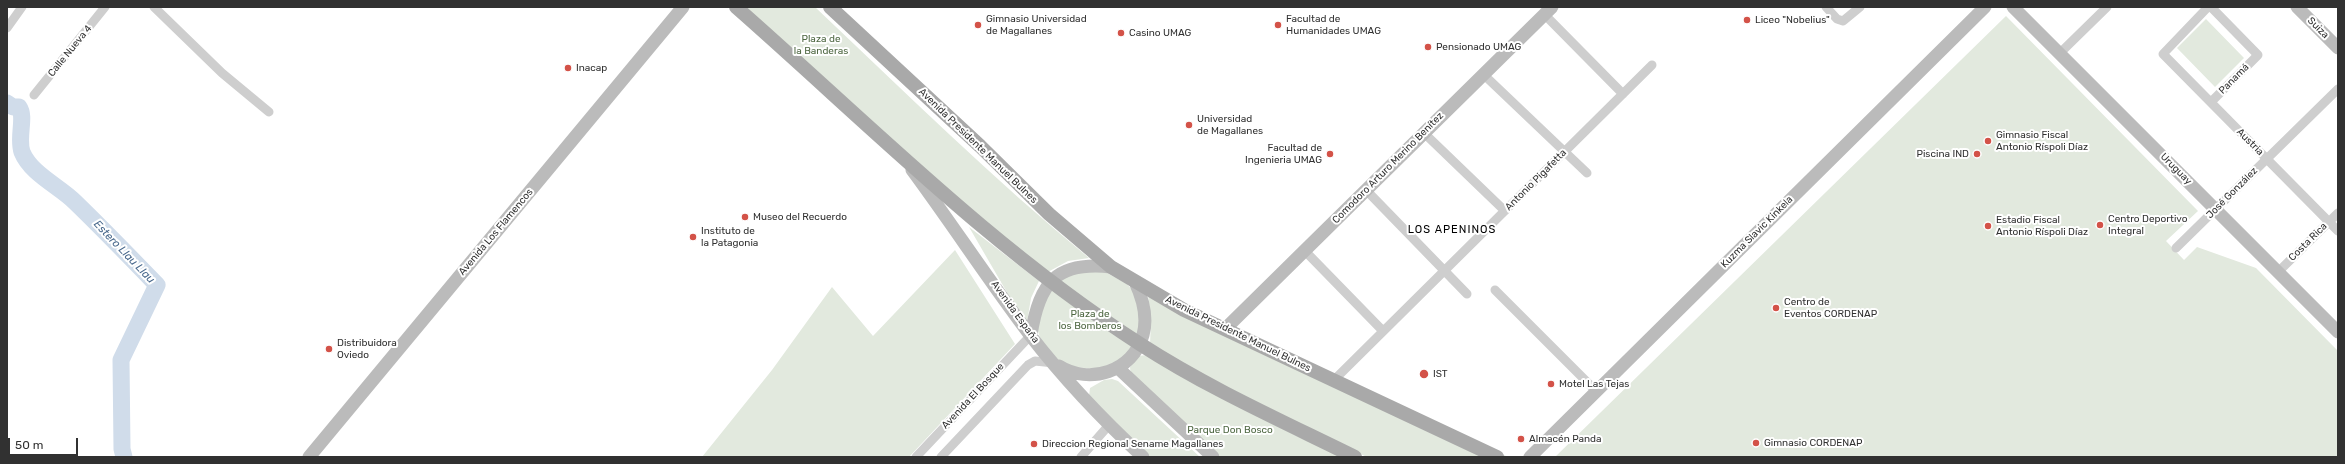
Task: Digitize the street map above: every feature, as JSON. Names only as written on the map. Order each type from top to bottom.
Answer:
[{"type":"main road","points":[[736,7],[960,208],[1051,281],[1140,344],[1213,387],[1355,457]]},
{"type":"main road","name":"Avenida Presidente Manuel Bulnes","points":[[830,7],[980,146],[1049,214],[1111,267],[1184,310],[1497,457]]},
{"type":"street","points":[[7,28],[22,7]]},
{"type":"street","name":"Calle Nueva 4","points":[[34,95],[105,7]]},
{"type":"street","points":[[154,7],[222,73],[269,112]]},
{"type":"street","name":"Avenida Los Flamencos","points":[[309,457],[683,7]]},
{"type":"street","points":[[1826,7],[1837,19],[1843,21],[1860,7]]},
{"type":"street","name":"Kuzma Slavic Kinkela","points":[[1530,457],[1985,7]]},
{"type":"street","name":"Uruguay","points":[[2013,7],[2338,332]]},
{"type":"street","points":[[2060,53],[2107,7]]},
{"type":"street","name":"Austria","points":[[2210,7],[2163,54],[2338,231]]},
{"type":"street","name":"Panamá","points":[[2210,7],[2258,55],[2211,102]]},
{"type":"street","name":"Suiza","points":[[2297,7],[2338,48]]},
{"type":"street","points":[[1548,11],[1623,94]]},
{"type":"street","name":"Comodoro Arturo Merino Benítez","points":[[1225,329],[1548,11]]},
{"type":"street","name":"Antonio Pigafetta","points":[[1334,380],[1652,65]]},
{"type":"street","points":[[1483,74],[1587,173]]},
{"type":"street","name":"José González","points":[[2176,248],[2338,89]]},
{"type":"street","points":[[1424,133],[1505,211]]},
{"type":"street","name":"Avenida España","points":[[901,156],[955,227],[1030,335],[1109,426],[1143,457]]},
{"type":"street","points":[[1366,190],[1467,294]]},
{"type":"street","name":"Costa Rica","points":[[2278,272],[2338,213]]},
{"type":"street","points":[[1304,250],[1383,331]]},
{"type":"street","points":[[1030,335],[1038,303],[1051,281],[1073,268],[1094,265],[1111,267]]},
{"type":"street","points":[[1054,362],[1070,372],[1089,376],[1109,372],[1118,368],[1130,358],[1140,344],[1143,333],[1145,310],[1135,282]]},
{"type":"street","points":[[1495,290],[1596,391]]},
{"type":"street","name":"Avenida El Bosque","points":[[916,457],[1030,335]]},
{"type":"street","name":"Avenida El Bosque","points":[[941,457],[1028,365],[1035,361],[1054,362]]},
{"type":"street","points":[[1118,368],[1213,457]]},
{"type":"street","points":[[1081,457],[1109,426]]},
{"type":"green space","name":"Plaza de la Banderas","points":[[745,7],[815,7],[984,166],[1089,258],[1068,261],[1046,273],[924,173]]},
{"type":"green space","name":"Estadio Fiscal Antonio Ríspoli Díaz","points":[[2006,16],[2198,211],[2166,241],[2184,260],[2197,247],[2256,268],[2338,351],[2338,457],[1555,457]]},
{"type":"green space","points":[[2206,19],[2244,58],[2215,87],[2177,48]]},
{"type":"green space","points":[[969,227],[1039,281],[1031,298],[1027,322],[1023,320]]},
{"type":"green space","points":[[955,250],[1015,344],[909,457],[702,457],[772,370],[832,287],[873,336]]},
{"type":"green space","name":"Plaza de los Bomberos","points":[[1100,269],[1127,284],[1134,292],[1142,323],[1131,352],[1106,370],[1064,366],[1043,343],[1039,334],[1037,325],[1041,308],[1059,277]]},
{"type":"green space","points":[[1148,295],[1414,412],[1508,457],[1367,457],[1209,384],[1150,344],[1151,320]]},
{"type":"green space","name":"Parque Don Bosco","points":[[1147,355],[1344,457],[1218,457],[1131,377],[1130,367],[1138,356]]},
{"type":"green space","points":[[1112,379],[1118,381],[1200,457],[1150,457],[1091,403],[1089,396],[1090,388],[1104,380]]},
{"type":"waterway","name":"Estero Llau Llau","points":[[7,103],[13,107],[19,107],[21,111],[22,122],[20,140],[22,152],[26,160],[32,167],[75,202],[157,285],[121,360],[122,449],[124,457]]},
{"type":"place","name":"Liceo \"Nobelius\"","points":[[1747,20]]},
{"type":"place","name":"Gimnasio Universidad de Magallanes","points":[[978,25]]},
{"type":"place","name":"Facultad de Humanidades UMAG","points":[[1278,25]]},
{"type":"place","name":"Casino UMAG","points":[[1121,33]]},
{"type":"place","name":"Pensionado UMAG","points":[[1428,47]]},
{"type":"place","name":"Inacap","points":[[568,68]]},
{"type":"place","name":"Universidad de Magallanes","points":[[1189,125]]},
{"type":"place","name":"Gimnasio Fiscal Antonio Ríspoli Díaz","points":[[1988,141]]},
{"type":"place","name":"Facultad de Ingenieria UMAG","points":[[1330,154]]},
{"type":"place","name":"Piscina IND","points":[[1977,154]]},
{"type":"place","name":"Museo del Recuerdo","points":[[745,217]]},
{"type":"place","name":"Centro Deportivo Integral","points":[[2100,225]]},
{"type":"place","name":"Estadio Fiscal Antonio Ríspoli Díaz","points":[[1988,226]]},
{"type":"place","name":"Instituto de la Patagonia","points":[[693,237]]},
{"type":"place","name":"Centro de Eventos CORDENAP","points":[[1776,308]]},
{"type":"place","name":"Distribuidora Oviedo","points":[[329,349]]},
{"type":"place","name":"IST","points":[[1424,374]]},
{"type":"place","name":"Motel Las Tejas","points":[[1551,384]]},
{"type":"place","name":"Almacén Panda","points":[[1521,439]]},
{"type":"place","name":"Gimnasio CORDENAP","points":[[1756,443]]},
{"type":"place","name":"Direccion Regional Sename Magallanes","points":[[1034,444]]},
{"type":"district","name":"LOS APENINOS","points":[[1452,230]]}]
